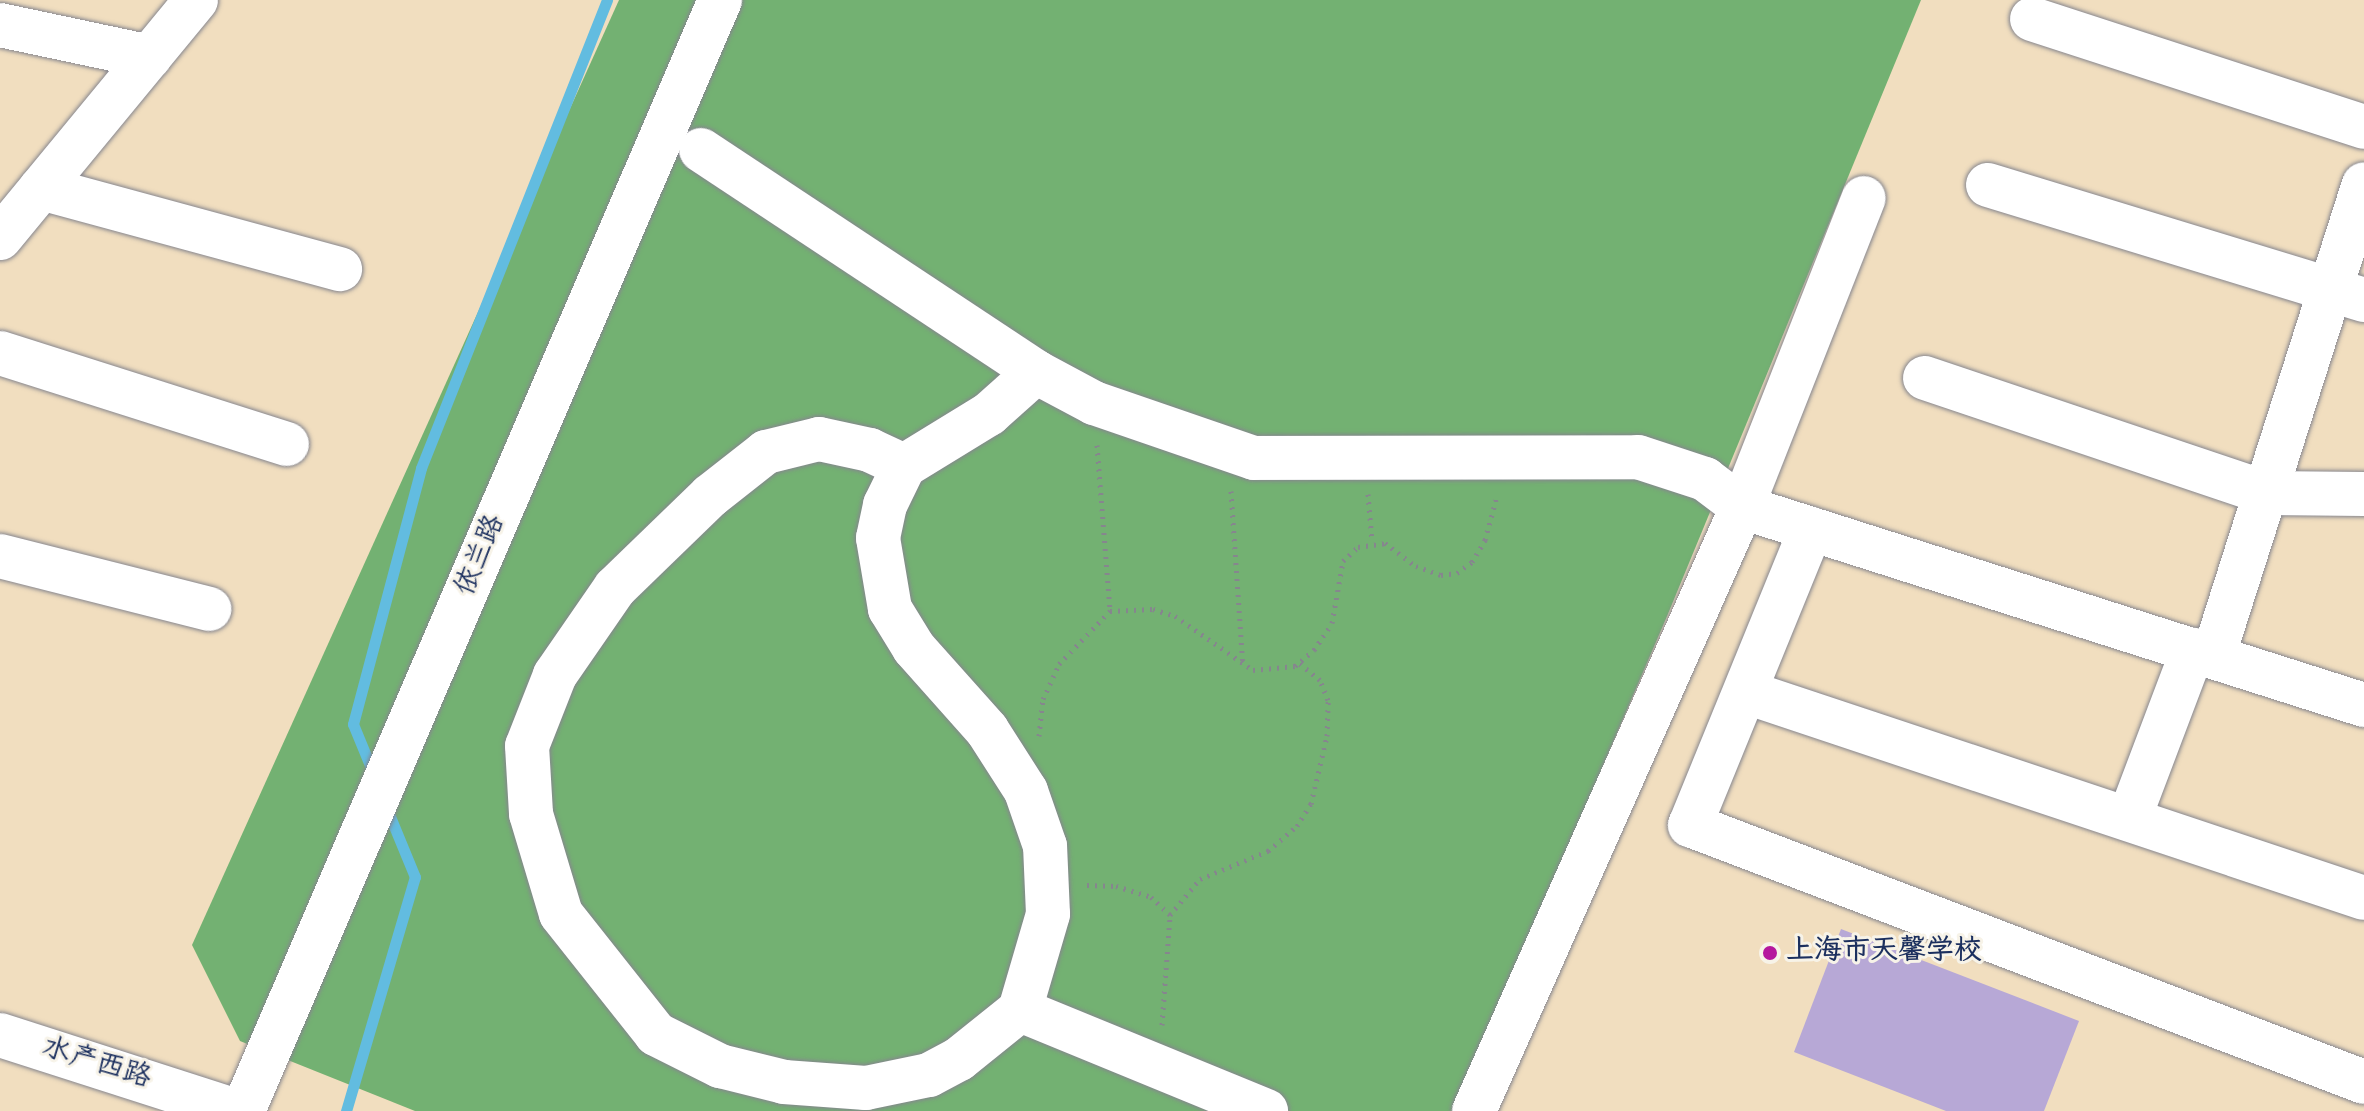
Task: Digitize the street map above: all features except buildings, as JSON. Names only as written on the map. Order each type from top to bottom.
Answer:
[{"type":"street","points":[[4,228],[41,188],[196,0]]},
{"type":"street","name":"依兰路","points":[[243,1111],[720,0]]},
{"type":"street","points":[[2032,19],[2364,127]]},
{"type":"street","points":[[0,25],[150,57]]},
{"type":"street","points":[[701,150],[1036,372],[1094,403],[1254,458],[1638,457],[1705,479],[1742,507],[2364,705]]},
{"type":"street","points":[[1988,185],[2347,296]]},
{"type":"street","points":[[2129,819],[2203,654],[2347,296],[2364,185]]},
{"type":"street","points":[[41,188],[340,269]]},
{"type":"street","points":[[1474,1111],[1742,507],[1864,198]]},
{"type":"street","points":[[0,353],[287,444]]},
{"type":"street","points":[[904,466],[870,450],[819,439],[766,452],[710,496],[615,588],[555,675],[527,746],[531,814],[561,914],[622,997],[656,1034],[720,1066],[784,1082],[866,1088],[929,1075],[959,1059],[1020,1010],[1048,914],[1045,846],[1029,800],[987,730],[914,648],[890,609],[878,538],[885,505],[904,466],[989,414],[1036,372]]},
{"type":"street","points":[[1925,378],[2266,493],[2364,494]]},
{"type":"street","points":[[1811,529],[1690,825],[2364,1082]]},
{"type":"street","points":[[0,556],[209,609]]},
{"type":"street","points":[[1746,692],[2364,898]]},
{"type":"street","points":[[1020,1010],[1266,1111]]},
{"type":"street","name":"水产西路","points":[[0,1035],[237,1111]]},
{"type":"path","points":[[1094,403],[1110,611]]},
{"type":"path","points":[[1228,449],[1244,666]]},
{"type":"path","points":[[1029,800],[1043,699],[1059,664],[1110,611],[1153,609],[1175,616],[1244,666],[1272,672],[1299,663],[1332,623],[1343,561],[1358,547],[1385,543],[1416,566],[1441,575],[1457,573],[1472,562],[1496,505],[1499,455]]},
{"type":"path","points":[[1155,1065],[1170,915],[1200,879],[1268,851],[1297,826],[1311,804],[1327,736],[1328,700],[1320,680],[1299,663]]},
{"type":"path","points":[[1047,894],[1084,885],[1116,886],[1151,897],[1170,915]]},
{"type":"green space","points":[[619,0],[1921,0],[1668,614],[1455,1111],[415,1111],[240,1041],[192,945]]},
{"type":"waterway","points":[[374,775],[353,724],[421,468],[607,0]]},
{"type":"waterway","points":[[346,1111],[415,877],[387,809]]},
{"type":"place","name":"上海市天馨学校","points":[[1770,953]]}]
